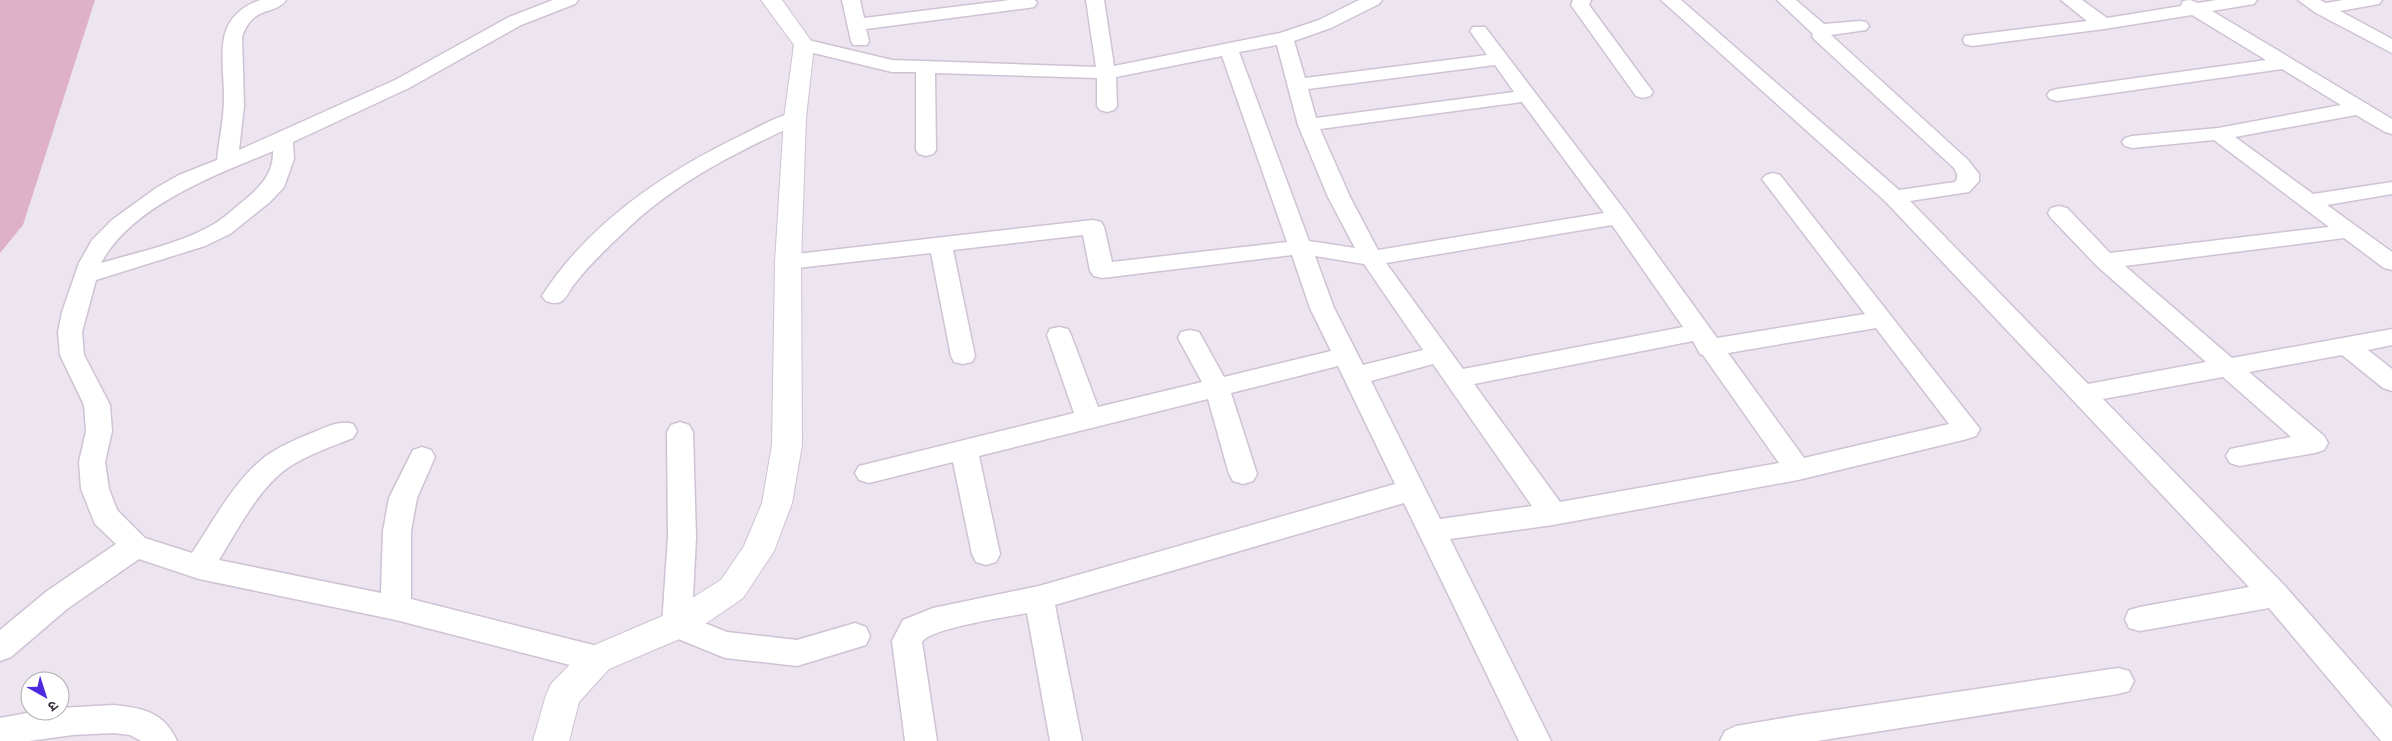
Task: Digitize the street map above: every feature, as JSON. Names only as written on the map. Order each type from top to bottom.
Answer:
[{"type":"street","points":[[227,163],[234,109],[230,58],[233,34],[240,18],[253,8],[276,0]]},
{"type":"street","points":[[551,741],[563,695],[597,659],[631,643],[677,626],[732,589],[758,551],[777,503],[787,445],[788,262],[795,118],[804,45],[781,11],[771,0]]},
{"type":"street","points":[[851,0],[855,25],[866,61]]},
{"type":"street","points":[[1095,0],[1106,73],[1107,106]]},
{"type":"street","points":[[804,45],[892,66],[1106,73],[1284,38],[1325,24],[1373,0]]},
{"type":"street","points":[[1582,0],[1580,5],[1643,92]]},
{"type":"street","points":[[1786,0],[1822,32],[1821,36],[1961,164],[1968,174],[1968,181],[1961,187],[1894,197]]},
{"type":"street","points":[[2070,0],[2104,24]]},
{"type":"street","points":[[1972,40],[2104,24],[2187,4],[2248,0]]},
{"type":"street","points":[[2314,4],[2373,0]]},
{"type":"street","points":[[557,1],[508,25],[402,84],[164,193],[120,225],[100,244],[85,276],[70,332],[72,355],[96,405],[99,431],[92,462],[95,490],[105,516],[134,546],[199,567],[396,608],[597,659]]},
{"type":"street","points":[[1677,2],[1894,197],[2275,595],[2392,731]]},
{"type":"street","points":[[855,25],[1028,3]]},
{"type":"street","points":[[2187,4],[2392,128]]},
{"type":"street","points":[[2314,4],[2392,46]]},
{"type":"street","points":[[1822,32],[1830,29],[1860,26]]},
{"type":"street","points":[[1479,31],[1618,217],[1798,470]]},
{"type":"street","points":[[1284,38],[1308,125],[1339,197],[1371,258],[1553,514]]},
{"type":"street","points":[[1230,50],[1322,308],[1535,741]]},
{"type":"street","points":[[1297,84],[1500,60]]},
{"type":"street","points":[[2057,95],[2285,63]]},
{"type":"street","points":[[925,67],[926,150]]},
{"type":"street","points":[[1308,125],[1526,96]]},
{"type":"street","points":[[2132,142],[2218,134],[2360,108]]},
{"type":"street","points":[[554,296],[568,274],[615,227],[652,195],[682,174],[717,154],[795,118]]},
{"type":"street","points":[[2218,134],[2392,262]]},
{"type":"street","points":[[85,276],[197,241],[217,232],[262,197],[276,182],[284,159],[283,139]]},
{"type":"street","points":[[1431,531],[1553,514],[1798,470],[1967,429],[1773,179]]},
{"type":"street","points":[[2309,201],[2392,188]]},
{"type":"street","points":[[2059,213],[2106,261],[2315,443],[2239,456]]},
{"type":"street","points":[[788,262],[1093,227],[1102,271],[1300,247],[1371,258],[1618,217]]},
{"type":"street","points":[[2106,261],[2349,231]]},
{"type":"street","points":[[941,245],[962,356]]},
{"type":"street","points":[[1457,379],[1704,340],[1881,319]]},
{"type":"street","points":[[1059,335],[1089,419]]},
{"type":"street","points":[[2081,394],[2392,337]]},
{"type":"street","points":[[1190,338],[1217,387],[1243,474]]},
{"type":"street","points":[[2347,346],[2392,382]]},
{"type":"street","points":[[869,473],[1217,387],[1439,354]]},
{"type":"street","points":[[199,567],[261,475],[276,462],[296,450],[344,431]]},
{"type":"street","points":[[677,626],[682,537],[680,432]]},
{"type":"street","points":[[964,450],[986,554]]},
{"type":"street","points":[[396,608],[397,531],[403,498],[422,456]]},
{"type":"street","points":[[921,741],[907,641],[914,630],[933,620],[1039,598],[1411,490]]},
{"type":"street","points":[[0,648],[57,600],[134,546]]},
{"type":"street","points":[[2140,619],[2275,595]]},
{"type":"street","points":[[1039,598],[1066,741]]},
{"type":"street","points":[[677,626],[725,645],[797,653],[855,636]]},
{"type":"street","points":[[1736,741],[1798,735],[2118,681]]},
{"type":"street","points":[[0,732],[28,726],[105,719],[128,720],[147,725],[161,741]]},
{"type":"shaded area","points":[[0,0],[95,0],[23,225],[0,253]]}]
